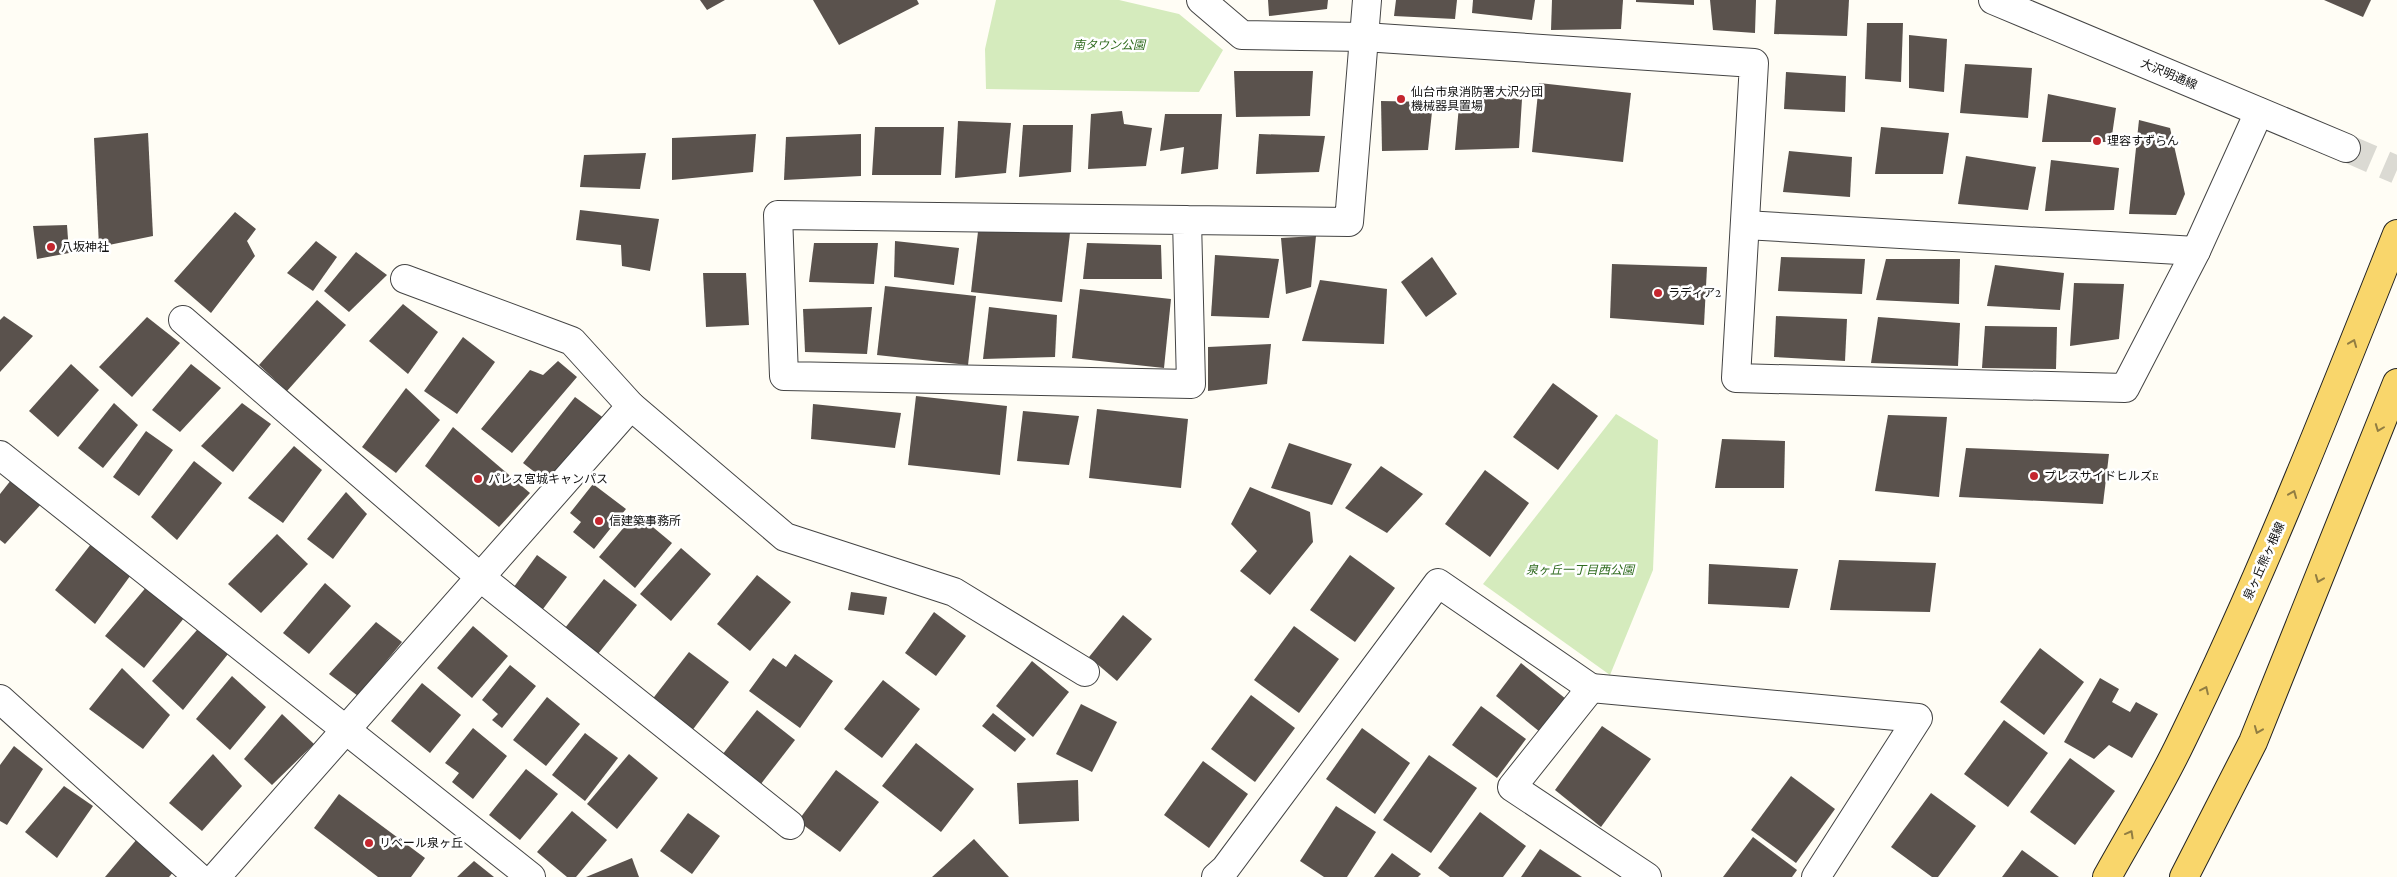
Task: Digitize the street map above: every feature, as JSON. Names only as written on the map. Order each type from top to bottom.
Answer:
[{"type":"main road","name":"泉ヶ丘熊ヶ根線","points":[[2107,877],[2181,743],[2224,649],[2289,503],[2397,234]]},
{"type":"main road","points":[[2184,877],[2253,742],[2397,383]]},
{"type":"street","points":[[1202,0],[1242,35],[1364,37],[1754,63],[1736,378],[2125,388],[2196,251],[2259,112]]},
{"type":"street","points":[[1187,220],[1191,384],[784,376],[778,215],[1187,220],[1349,222],[1367,0]]},
{"type":"street","name":"大沢明通線","points":[[1993,0],[2346,148]]},
{"type":"street","points":[[1745,225],[2196,251]]},
{"type":"street","points":[[405,279],[572,341],[631,406],[785,537],[954,592],[1085,672]]},
{"type":"street","points":[[183,320],[480,577],[790,825]]},
{"type":"street","points":[[216,877],[631,406]]},
{"type":"street","points":[[0,455],[346,728],[531,877]]},
{"type":"street","points":[[1226,874],[1438,583],[1591,688],[1918,718],[1816,877]]},
{"type":"street","points":[[1591,688],[1512,787],[1647,877]]},
{"type":"street","points":[[0,699],[198,877]]},
{"type":"green space","name":"南タウン公園","points":[[996,0],[1119,0],[1179,14],[1223,50],[1199,92],[986,89],[985,49]]},
{"type":"green space","name":"泉ヶ丘一丁目西公園","points":[[1616,414],[1658,440],[1653,570],[1610,675],[1483,584]]},
{"type":"building","points":[[700,0],[725,0],[707,10]]},
{"type":"building","points":[[813,0],[917,0],[919,4],[839,45]]},
{"type":"building","points":[[1268,0],[1328,0],[1327,9],[1269,16]]},
{"type":"building","points":[[1396,0],[1457,0],[1455,19],[1394,16]]},
{"type":"building","points":[[1473,0],[1535,0],[1532,20],[1472,13]]},
{"type":"building","points":[[1552,0],[1623,0],[1621,29],[1551,30]]},
{"type":"building","points":[[1636,0],[1694,0],[1694,5],[1636,2]]},
{"type":"building","points":[[1710,0],[1756,0],[1755,33],[1713,30]]},
{"type":"building","points":[[1776,0],[1849,0],[1847,36],[1774,34]]},
{"type":"building","points":[[2324,0],[2371,0],[2363,17]]},
{"type":"building","points":[[1867,23],[1903,23],[1901,82],[1865,79]]},
{"type":"building","points":[[1909,35],[1947,39],[1944,92],[1909,88]]},
{"type":"building","points":[[1965,64],[2032,68],[2028,118],[1960,113]]},
{"type":"building","points":[[1234,71],[1313,71],[1310,116],[1236,117]]},
{"type":"building","points":[[1786,72],[1846,76],[1845,112],[1784,109]]},
{"type":"building","points":[[1539,83],[1631,93],[1623,162],[1532,152]]},
{"type":"building","points":[[2048,94],[2116,108],[2111,142],[2042,142]]},
{"type":"building","points":[[1460,95],[1522,99],[1519,148],[1455,150]]},
{"type":"building","points":[[1381,101],[1433,102],[1428,150],[1382,151]]},
{"type":"building","points":[[1122,111],[1124,124],[1152,128],[1146,166],[1088,169],[1091,114]]},
{"type":"building","points":[[1165,114],[1222,114],[1218,169],[1181,174],[1184,147],[1160,151]]},
{"type":"building","points":[[2139,120],[2170,128],[2185,194],[2176,215],[2129,214]]},
{"type":"building","points":[[958,121],[1011,123],[1006,173],[955,178]]},
{"type":"building","points":[[1023,125],[1073,125],[1071,172],[1019,177]]},
{"type":"building","points":[[875,127],[944,127],[941,175],[872,175]]},
{"type":"building","points":[[1881,127],[1949,133],[1943,174],[1875,174]]},
{"type":"building","points":[[148,133],[153,236],[99,247],[94,138]]},
{"type":"building","points":[[756,134],[753,172],[672,180],[672,138]]},
{"type":"building","points":[[861,134],[861,176],[784,180],[786,137]]},
{"type":"building","points":[[1259,134],[1325,136],[1319,172],[1256,174]]},
{"type":"building","points":[[1789,151],[1852,157],[1850,197],[1783,192]]},
{"type":"building","points":[[646,153],[640,189],[580,187],[584,155]]},
{"type":"building","points":[[1966,156],[2036,167],[2028,210],[1958,204]]},
{"type":"building","points":[[2051,160],[2119,168],[2114,210],[2045,211]]},
{"type":"building","points":[[580,210],[659,219],[650,271],[622,266],[621,245],[576,240]]},
{"type":"building","points":[[235,212],[256,229],[247,241],[255,256],[211,313],[174,281]]},
{"type":"building","points":[[979,223],[1070,233],[1062,302],[971,292]]},
{"type":"building","points":[[67,225],[69,253],[37,259],[33,226]]},
{"type":"building","points":[[1316,236],[1311,287],[1286,294],[1281,238]]},
{"type":"building","points":[[316,241],[337,257],[313,291],[287,273]]},
{"type":"building","points":[[895,241],[959,248],[954,285],[894,277]]},
{"type":"building","points":[[814,243],[878,243],[874,284],[809,282]]},
{"type":"building","points":[[1087,243],[1161,245],[1162,279],[1083,279]]},
{"type":"building","points":[[356,252],[387,275],[349,312],[324,291]]},
{"type":"building","points":[[1215,255],[1279,259],[1269,318],[1211,316]]},
{"type":"building","points":[[1432,257],[1457,294],[1426,317],[1401,282]]},
{"type":"building","points":[[1781,257],[1865,259],[1862,294],[1778,291]]},
{"type":"building","points":[[1886,259],[1960,259],[1959,304],[1876,300]]},
{"type":"building","name":"ラディア2","points":[[1612,264],[1707,267],[1704,325],[1610,318]]},
{"type":"building","points":[[1995,265],[2064,273],[2060,310],[1987,306]]},
{"type":"building","points":[[703,273],[746,273],[749,325],[706,327]]},
{"type":"building","points":[[1320,280],[1387,289],[1384,344],[1302,341]]},
{"type":"building","points":[[2074,283],[2124,284],[2119,339],[2070,346]]},
{"type":"building","points":[[885,286],[976,296],[968,365],[877,355]]},
{"type":"building","points":[[1080,289],[1171,299],[1164,368],[1072,358]]},
{"type":"building","points":[[317,300],[346,325],[287,391],[259,365]]},
{"type":"building","points":[[403,304],[438,332],[408,374],[369,341]]},
{"type":"building","points":[[872,307],[867,354],[805,352],[803,309]]},
{"type":"building","points":[[989,307],[1057,315],[1055,357],[983,359]]},
{"type":"building","points":[[4,316],[33,336],[0,372],[0,320]]},
{"type":"building","points":[[1776,316],[1847,319],[1845,361],[1774,357]]},
{"type":"building","points":[[147,317],[180,343],[132,397],[99,367]]},
{"type":"building","points":[[1878,317],[1960,323],[1958,366],[1871,363]]},
{"type":"building","points":[[1985,326],[2057,327],[2056,369],[1982,368]]},
{"type":"building","points":[[463,337],[495,362],[457,414],[424,391]]},
{"type":"building","points":[[1271,344],[1267,384],[1208,391],[1208,347]]},
{"type":"building","points":[[558,361],[577,377],[512,453],[481,429],[530,370],[543,375]]},
{"type":"building","points":[[71,364],[99,390],[58,437],[29,411]]},
{"type":"building","points":[[191,364],[221,388],[180,432],[152,410]]},
{"type":"building","points":[[1553,383],[1598,416],[1558,470],[1513,437]]},
{"type":"building","points":[[406,388],[440,420],[396,473],[362,447]]},
{"type":"building","points":[[916,396],[1007,406],[1000,475],[908,465]]},
{"type":"building","points":[[575,397],[605,419],[550,484],[523,463]]},
{"type":"building","points":[[114,403],[138,425],[103,468],[78,448]]},
{"type":"building","points":[[242,403],[271,424],[233,472],[201,446]]},
{"type":"building","points":[[813,404],[901,413],[895,448],[811,439]]},
{"type":"building","points":[[1097,409],[1188,419],[1181,488],[1089,478]]},
{"type":"building","points":[[1023,411],[1079,416],[1069,465],[1017,461]]},
{"type":"building","points":[[1888,415],[1947,417],[1939,497],[1875,491]]},
{"type":"building","name":"パレス宮城キャンパス","points":[[453,427],[530,493],[499,527],[425,466]]},
{"type":"building","points":[[146,431],[173,450],[139,496],[113,477]]},
{"type":"building","points":[[1722,439],[1785,441],[1784,488],[1715,488]]},
{"type":"building","points":[[1289,443],[1352,464],[1332,505],[1271,488]]},
{"type":"building","points":[[294,446],[322,470],[283,523],[248,498]]},
{"type":"building","name":"プレスサイドヒルズE","points":[[1966,448],[2109,454],[2103,504],[1959,497]]},
{"type":"building","points":[[194,461],[222,483],[177,540],[151,517]]},
{"type":"building","points":[[1381,466],[1423,494],[1387,533],[1345,508]]},
{"type":"building","points":[[1485,470],[1529,503],[1490,557],[1445,524]]},
{"type":"building","points":[[15,475],[43,502],[5,544],[0,540],[0,494]]},
{"type":"building","points":[[593,484],[626,509],[594,549],[573,532],[581,522],[570,513]]},
{"type":"building","points":[[1250,487],[1310,512],[1313,542],[1270,595],[1240,571],[1257,551],[1231,524]]},
{"type":"building","points":[[346,492],[367,514],[333,559],[307,539]]},
{"type":"building","points":[[636,513],[672,543],[635,588],[599,557]]},
{"type":"building","points":[[277,534],[308,564],[261,613],[228,584]]},
{"type":"building","points":[[95,539],[133,572],[95,624],[55,590]]},
{"type":"building","points":[[681,548],[711,574],[671,621],[640,594]]},
{"type":"building","points":[[537,555],[567,577],[540,613],[511,591]]},
{"type":"building","points":[[1350,555],[1395,588],[1355,642],[1310,610]]},
{"type":"building","points":[[1839,560],[1936,563],[1930,612],[1830,610]]},
{"type":"building","points":[[1709,564],[1798,569],[1789,608],[1708,604]]},
{"type":"building","points":[[757,575],[791,602],[750,651],[717,624]]},
{"type":"building","points":[[604,579],[637,605],[598,654],[565,628]]},
{"type":"building","points":[[325,583],[351,606],[309,654],[283,633]]},
{"type":"building","points":[[148,585],[184,618],[144,668],[105,636]]},
{"type":"building","points":[[851,592],[887,597],[884,615],[848,610]]},
{"type":"building","points":[[934,612],[966,636],[936,676],[905,653]]},
{"type":"building","points":[[1123,615],[1152,639],[1117,681],[1089,657]]},
{"type":"building","points":[[376,622],[402,642],[358,696],[329,674]]},
{"type":"building","points":[[473,626],[508,656],[472,698],[437,668]]},
{"type":"building","points":[[1294,626],[1339,659],[1299,713],[1254,680]]},
{"type":"building","points":[[197,630],[228,654],[183,710],[152,681]]},
{"type":"building","points":[[2040,648],[2084,682],[2044,735],[2000,702]]},
{"type":"building","points":[[689,652],[729,682],[691,732],[651,701]]},
{"type":"building","points":[[795,654],[833,681],[800,728],[749,691],[773,658],[786,667]]},
{"type":"building","points":[[1032,661],[1069,692],[1033,737],[996,706]]},
{"type":"building","points":[[1521,663],[1566,699],[1540,732],[1496,696]]},
{"type":"building","points":[[510,665],[536,686],[502,728],[492,720],[498,714],[482,700]]},
{"type":"building","points":[[122,668],[170,715],[143,749],[89,709]]},
{"type":"building","points":[[232,676],[266,707],[230,750],[196,719]]},
{"type":"building","points":[[2100,678],[2119,689],[2112,702],[2130,712],[2136,702],[2158,714],[2132,758],[2109,745],[2094,759],[2064,742]]},
{"type":"building","points":[[883,680],[920,709],[882,758],[844,729]]},
{"type":"building","points":[[422,683],[461,715],[430,753],[391,721]]},
{"type":"building","points":[[1251,695],[1295,728],[1255,782],[1211,749]]},
{"type":"building","points":[[547,697],[580,724],[546,766],[513,740]]},
{"type":"building","points":[[1081,704],[1117,722],[1092,772],[1056,754]]},
{"type":"building","points":[[1481,706],[1526,739],[1497,778],[1452,745]]},
{"type":"building","points":[[757,710],[795,740],[757,789],[719,759]]},
{"type":"building","points":[[993,713],[1026,739],[1015,752],[982,726]]},
{"type":"building","points":[[282,714],[314,744],[272,785],[244,759]]},
{"type":"building","points":[[2004,720],[2048,753],[2008,807],[1964,774]]},
{"type":"building","points":[[1602,726],[1651,759],[1601,827],[1555,790]]},
{"type":"building","points":[[473,728],[507,756],[473,799],[452,782],[459,773],[445,763]]},
{"type":"building","points":[[1362,728],[1410,763],[1375,814],[1326,779]]},
{"type":"building","points":[[585,733],[618,758],[585,801],[552,775]]},
{"type":"building","points":[[916,743],[974,789],[941,832],[882,786]]},
{"type":"building","points":[[14,746],[43,769],[7,825],[0,821],[0,765]]},
{"type":"building","points":[[213,754],[242,786],[202,831],[169,803]]},
{"type":"building","points":[[629,754],[658,778],[617,829],[587,804]]},
{"type":"building","points":[[1429,755],[1477,788],[1431,853],[1383,820]]},
{"type":"building","points":[[2070,758],[2115,791],[2075,845],[2030,812]]},
{"type":"building","points":[[1203,761],[1248,794],[1209,848],[1164,815]]},
{"type":"building","points":[[526,769],[558,794],[520,840],[489,815]]},
{"type":"building","points":[[836,770],[879,802],[840,852],[798,821]]},
{"type":"building","points":[[1791,776],[1835,809],[1796,863],[1751,830]]},
{"type":"building","points":[[1078,780],[1079,821],[1019,824],[1017,783]]},
{"type":"building","points":[[64,786],[93,806],[57,858],[25,832]]},
{"type":"building","points":[[1931,793],[1976,826],[1938,877],[1932,877],[1891,847]]},
{"type":"building","name":"リベール泉ヶ丘","points":[[339,794],[425,858],[411,877],[378,877],[314,828]]},
{"type":"building","points":[[1336,806],[1376,832],[1347,877],[1324,877],[1300,861]]},
{"type":"building","points":[[572,811],[607,840],[576,877],[567,877],[537,852]]},
{"type":"building","points":[[1480,812],[1526,846],[1503,877],[1450,877],[1438,868]]},
{"type":"building","points":[[688,813],[720,836],[692,874],[660,851]]},
{"type":"building","points":[[1753,837],[1797,870],[1792,877],[1723,877]]},
{"type":"building","points":[[137,839],[174,871],[169,877],[105,877]]},
{"type":"building","points":[[974,839],[1009,877],[932,877]]},
{"type":"building","points":[[1540,849],[1582,877],[1521,877]]},
{"type":"building","points":[[2022,850],[2059,877],[2002,877]]},
{"type":"building","points":[[1392,853],[1421,874],[1418,877],[1374,877]]},
{"type":"building","points":[[632,858],[639,877],[586,877]]},
{"type":"building","points":[[474,861],[494,877],[457,877]]},
{"type":"tunnel","points":[[2346,148],[2397,170]]},
{"type":"place","name":"仙台市泉消防署大沢分団 機械器具置場","points":[[1401,99]]},
{"type":"place","name":"理容すずらん","points":[[2097,141]]},
{"type":"place","name":"八坂神社","points":[[51,247]]},
{"type":"place","name":"ラディア2","points":[[1658,293]]},
{"type":"place","name":"プレスサイドヒルズE","points":[[2034,476]]},
{"type":"place","name":"パレス宮城キャンパス","points":[[478,479]]},
{"type":"place","name":"信建築事務所","points":[[599,521]]},
{"type":"place","name":"リベール泉ヶ丘","points":[[369,843]]}]
